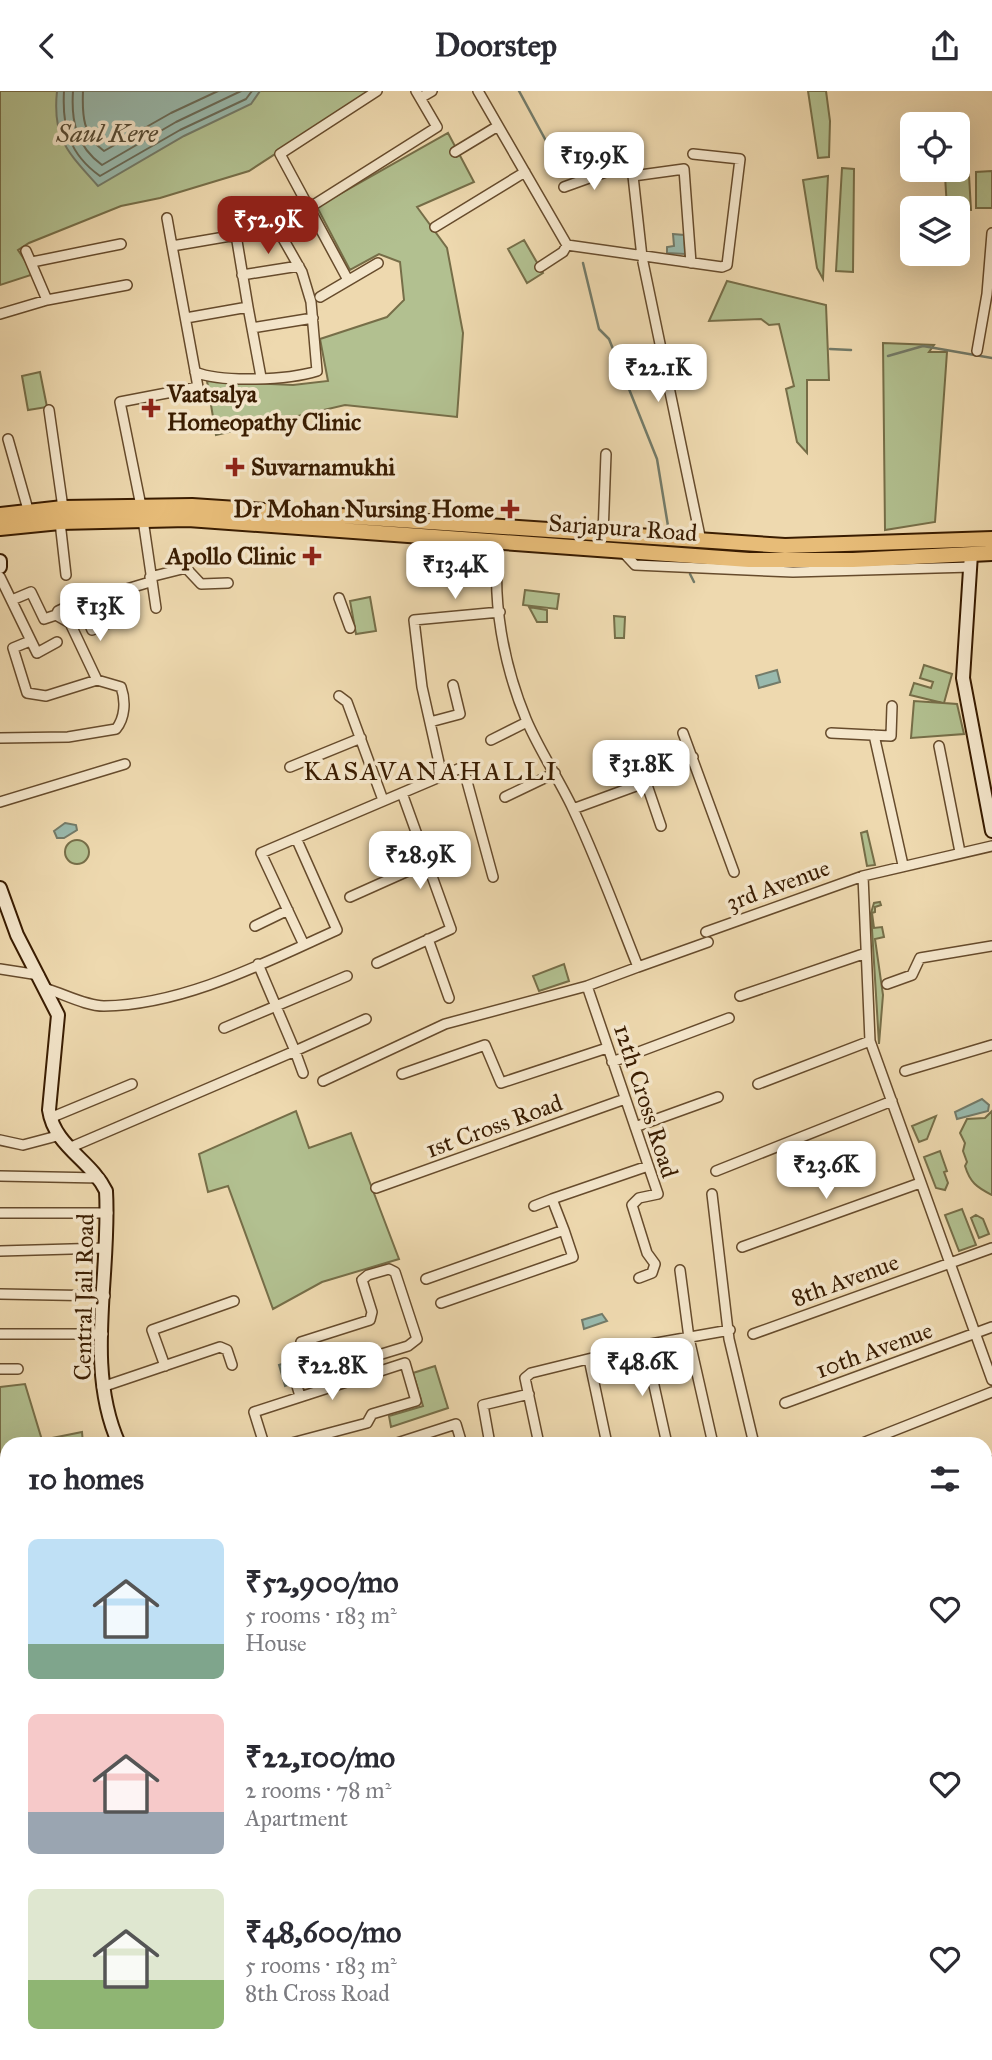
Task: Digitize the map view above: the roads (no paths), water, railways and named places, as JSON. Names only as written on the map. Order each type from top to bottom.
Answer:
[{"type":"main road","name":"Sarjapura Road","points":[[0,515],[142,512],[225,521],[603,535],[971,561],[992,553]]},
{"type":"main road","name":"Sarjapura Road","points":[[0,528],[62,515]]},
{"type":"main road","name":"Sarjapura Road","points":[[349,526],[499,543],[622,551],[749,566],[992,539]]},
{"type":"main road","points":[[0,561],[0,567]]},
{"type":"main road","points":[[971,561],[963,678],[992,831]]},
{"type":"main road","name":"Central Jail Road","points":[[0,888],[17,935],[58,1015],[50,1118],[57,1136],[100,1178],[106,1191],[108,1213],[102,1387],[109,1422],[116,1437]]},
{"type":"street","points":[[348,280],[280,154],[377,91]]},
{"type":"street","points":[[173,246],[277,228],[437,127],[418,95],[432,91]]},
{"type":"street","points":[[478,91],[566,245],[564,252],[540,267]]},
{"type":"street","points":[[456,152],[498,126]]},
{"type":"street","points":[[566,245],[643,259],[727,265],[739,157],[693,153]]},
{"type":"street","points":[[564,187],[629,165],[633,176],[643,259],[701,541]]},
{"type":"street","points":[[633,176],[685,169],[691,263]]},
{"type":"street","points":[[435,227],[524,172]]},
{"type":"street","points":[[156,608],[142,512],[120,403],[198,387],[167,218]]},
{"type":"street","points":[[195,372],[211,378],[261,377],[317,371],[311,302],[299,267],[277,228]]},
{"type":"street","points":[[977,351],[989,295],[992,233]]},
{"type":"street","points":[[236,235],[261,377]]},
{"type":"street","points":[[32,262],[121,244]]},
{"type":"street","points":[[26,251],[47,300]]},
{"type":"street","points":[[320,297],[378,263]]},
{"type":"street","points":[[242,275],[299,267]]},
{"type":"street","points":[[0,314],[47,300],[127,285]]},
{"type":"street","points":[[186,318],[248,307]]},
{"type":"street","points":[[252,328],[313,318]]},
{"type":"street","points":[[49,410],[62,515],[66,575]]},
{"type":"street","points":[[9,439],[29,513]]},
{"type":"street","points":[[603,535],[606,454]]},
{"type":"street","points":[[499,543],[496,577],[499,612],[506,649],[527,722],[573,809],[638,967]]},
{"type":"street","points":[[749,566],[971,561]]},
{"type":"street","points":[[110,594],[186,568],[201,584],[228,583]]},
{"type":"street","points":[[0,577],[37,653],[57,642]]},
{"type":"street","points":[[12,600],[31,592],[44,619],[83,599]]},
{"type":"street","points":[[339,598],[351,628]]},
{"type":"street","points":[[442,776],[422,687],[414,620],[499,612]]},
{"type":"street","points":[[56,615],[70,623],[97,680]]},
{"type":"street","points":[[70,623],[86,616],[92,630],[121,618]]},
{"type":"street","points":[[0,738],[68,737],[116,729],[123,721],[124,695],[121,687],[97,680],[46,696],[27,693],[13,648],[30,641]]},
{"type":"street","points":[[430,722],[460,714],[453,685]]},
{"type":"street","points":[[339,696],[347,702],[383,800]]},
{"type":"street","points":[[831,733],[891,737],[892,706]]},
{"type":"street","points":[[491,740],[527,722]]},
{"type":"street","points":[[683,733],[734,871]]},
{"type":"street","points":[[874,736],[903,865]]},
{"type":"street","points":[[290,767],[361,738]]},
{"type":"street","points":[[939,745],[960,852]]},
{"type":"street","points":[[634,747],[644,783],[661,826]]},
{"type":"street","points":[[573,809],[644,783],[693,757]]},
{"type":"street","points":[[0,802],[125,764]]},
{"type":"street","points":[[304,945],[261,853],[463,768],[493,877]]},
{"type":"street","points":[[505,797],[555,773]]},
{"type":"street","points":[[377,963],[451,929],[402,793]]},
{"type":"street","points":[[47,989],[102,1006],[155,999],[205,985],[337,930],[296,838]]},
{"type":"street","name":"3rd Avenue","points":[[323,1081],[445,1024],[587,986],[863,876],[992,846]]},
{"type":"street","points":[[350,897],[426,863]]},
{"type":"street","points":[[863,876],[870,1041],[992,1380]]},
{"type":"street","points":[[255,926],[288,910]]},
{"type":"street","points":[[428,939],[449,998]]},
{"type":"street","points":[[887,984],[910,977],[920,958],[992,946]]},
{"type":"street","points":[[740,996],[866,953]]},
{"type":"street","points":[[258,964],[303,1073]]},
{"type":"street","points":[[0,969],[39,975]]},
{"type":"street","points":[[224,1028],[347,976]]},
{"type":"street","name":"12th Cross Road","points":[[587,986],[658,1193],[639,1198],[632,1206],[647,1253],[642,1276]]},
{"type":"street","points":[[612,1062],[729,1018]]},
{"type":"street","points":[[69,1148],[366,1019]]},
{"type":"street","points":[[758,1084],[870,1041]]},
{"type":"street","points":[[402,1074],[485,1045],[501,1083],[607,1048]]},
{"type":"street","points":[[905,1072],[992,1045]]},
{"type":"street","points":[[50,1118],[132,1084]]},
{"type":"street","points":[[635,1127],[718,1097]]},
{"type":"street","name":"1st Cross Road","points":[[376,1188],[625,1099]]},
{"type":"street","points":[[716,1171],[892,1101]]},
{"type":"street","points":[[0,1140],[23,1145],[57,1136]]},
{"type":"street","points":[[534,1206],[648,1166]]},
{"type":"street","points":[[0,1177],[100,1178]]},
{"type":"street","points":[[742,1247],[920,1183]]},
{"type":"street","points":[[712,1194],[729,1339],[752,1437]]},
{"type":"street","points":[[441,1303],[573,1257],[552,1199]]},
{"type":"street","points":[[0,1213],[108,1213]]},
{"type":"street","points":[[426,1279],[564,1230]]},
{"type":"street","points":[[0,1251],[106,1248]]},
{"type":"street","name":"8th Avenue","points":[[753,1333],[992,1248]]},
{"type":"street","points":[[300,1396],[297,1386],[313,1375],[408,1346],[417,1339],[395,1272],[389,1269],[362,1280],[372,1312],[370,1320],[300,1342],[313,1375]]},
{"type":"street","points":[[680,1270],[689,1338],[711,1437]]},
{"type":"street","points":[[0,1294],[105,1296]]},
{"type":"street","points":[[165,1366],[152,1330],[234,1300]]},
{"type":"street","name":"10th Avenue","points":[[785,1403],[992,1327]]},
{"type":"street","points":[[538,1437],[525,1378],[531,1373],[645,1345],[730,1330]]},
{"type":"street","points":[[0,1334],[103,1334]]},
{"type":"street","points":[[645,1345],[665,1437]]},
{"type":"street","points":[[102,1387],[220,1347],[227,1350],[232,1365]]},
{"type":"street","points":[[589,1359],[606,1437]]},
{"type":"street","points":[[262,1437],[254,1412],[405,1363],[416,1401],[372,1414],[367,1423],[314,1437]]},
{"type":"street","points":[[0,1369],[18,1369]]},
{"type":"street","points":[[878,1437],[992,1392]]},
{"type":"street","points":[[489,1437],[484,1405],[529,1394]]},
{"type":"street","points":[[416,1437],[456,1424],[460,1437]]},
{"type":"water","name":"Saul Kere","points":[[57,91],[260,91],[251,104],[184,136],[98,186],[64,144],[57,121]]},
{"type":"water","points":[[673,234],[684,235],[685,254],[667,253],[667,247],[674,246]]},
{"type":"water","points":[[777,670],[780,682],[759,688],[756,676]]},
{"type":"water","points":[[65,823],[76,825],[77,830],[64,838],[57,838],[54,831]]},
{"type":"water","points":[[982,1099],[989,1105],[988,1111],[957,1119],[955,1112]]},
{"type":"water","points":[[602,1314],[607,1321],[584,1329],[582,1320]]},
{"type":"water","points":[[288,1362],[294,1383],[285,1386],[279,1365]]},
{"type":"waterway","points":[[519,91],[565,176]]},
{"type":"waterway","points":[[583,263],[599,329],[609,339],[657,459],[669,532]]},
{"type":"waterway","points":[[888,356],[923,346],[992,358]]},
{"type":"waterway","points":[[830,349],[851,350]]},
{"type":"waterway","points":[[690,574],[694,582]]},
{"type":"place","name":"Vaatsalya Homeopathy Clinic","points":[[151,408]]},
{"type":"place","name":"Suvarnamukhi","points":[[235,467]]},
{"type":"place","name":"Dr Mohan Nursing Home","points":[[510,509]]},
{"type":"place","name":"Apollo Clinic","points":[[312,556]]},
{"type":"district","name":"KASAVANAHALLI","points":[[431,771]]}]
